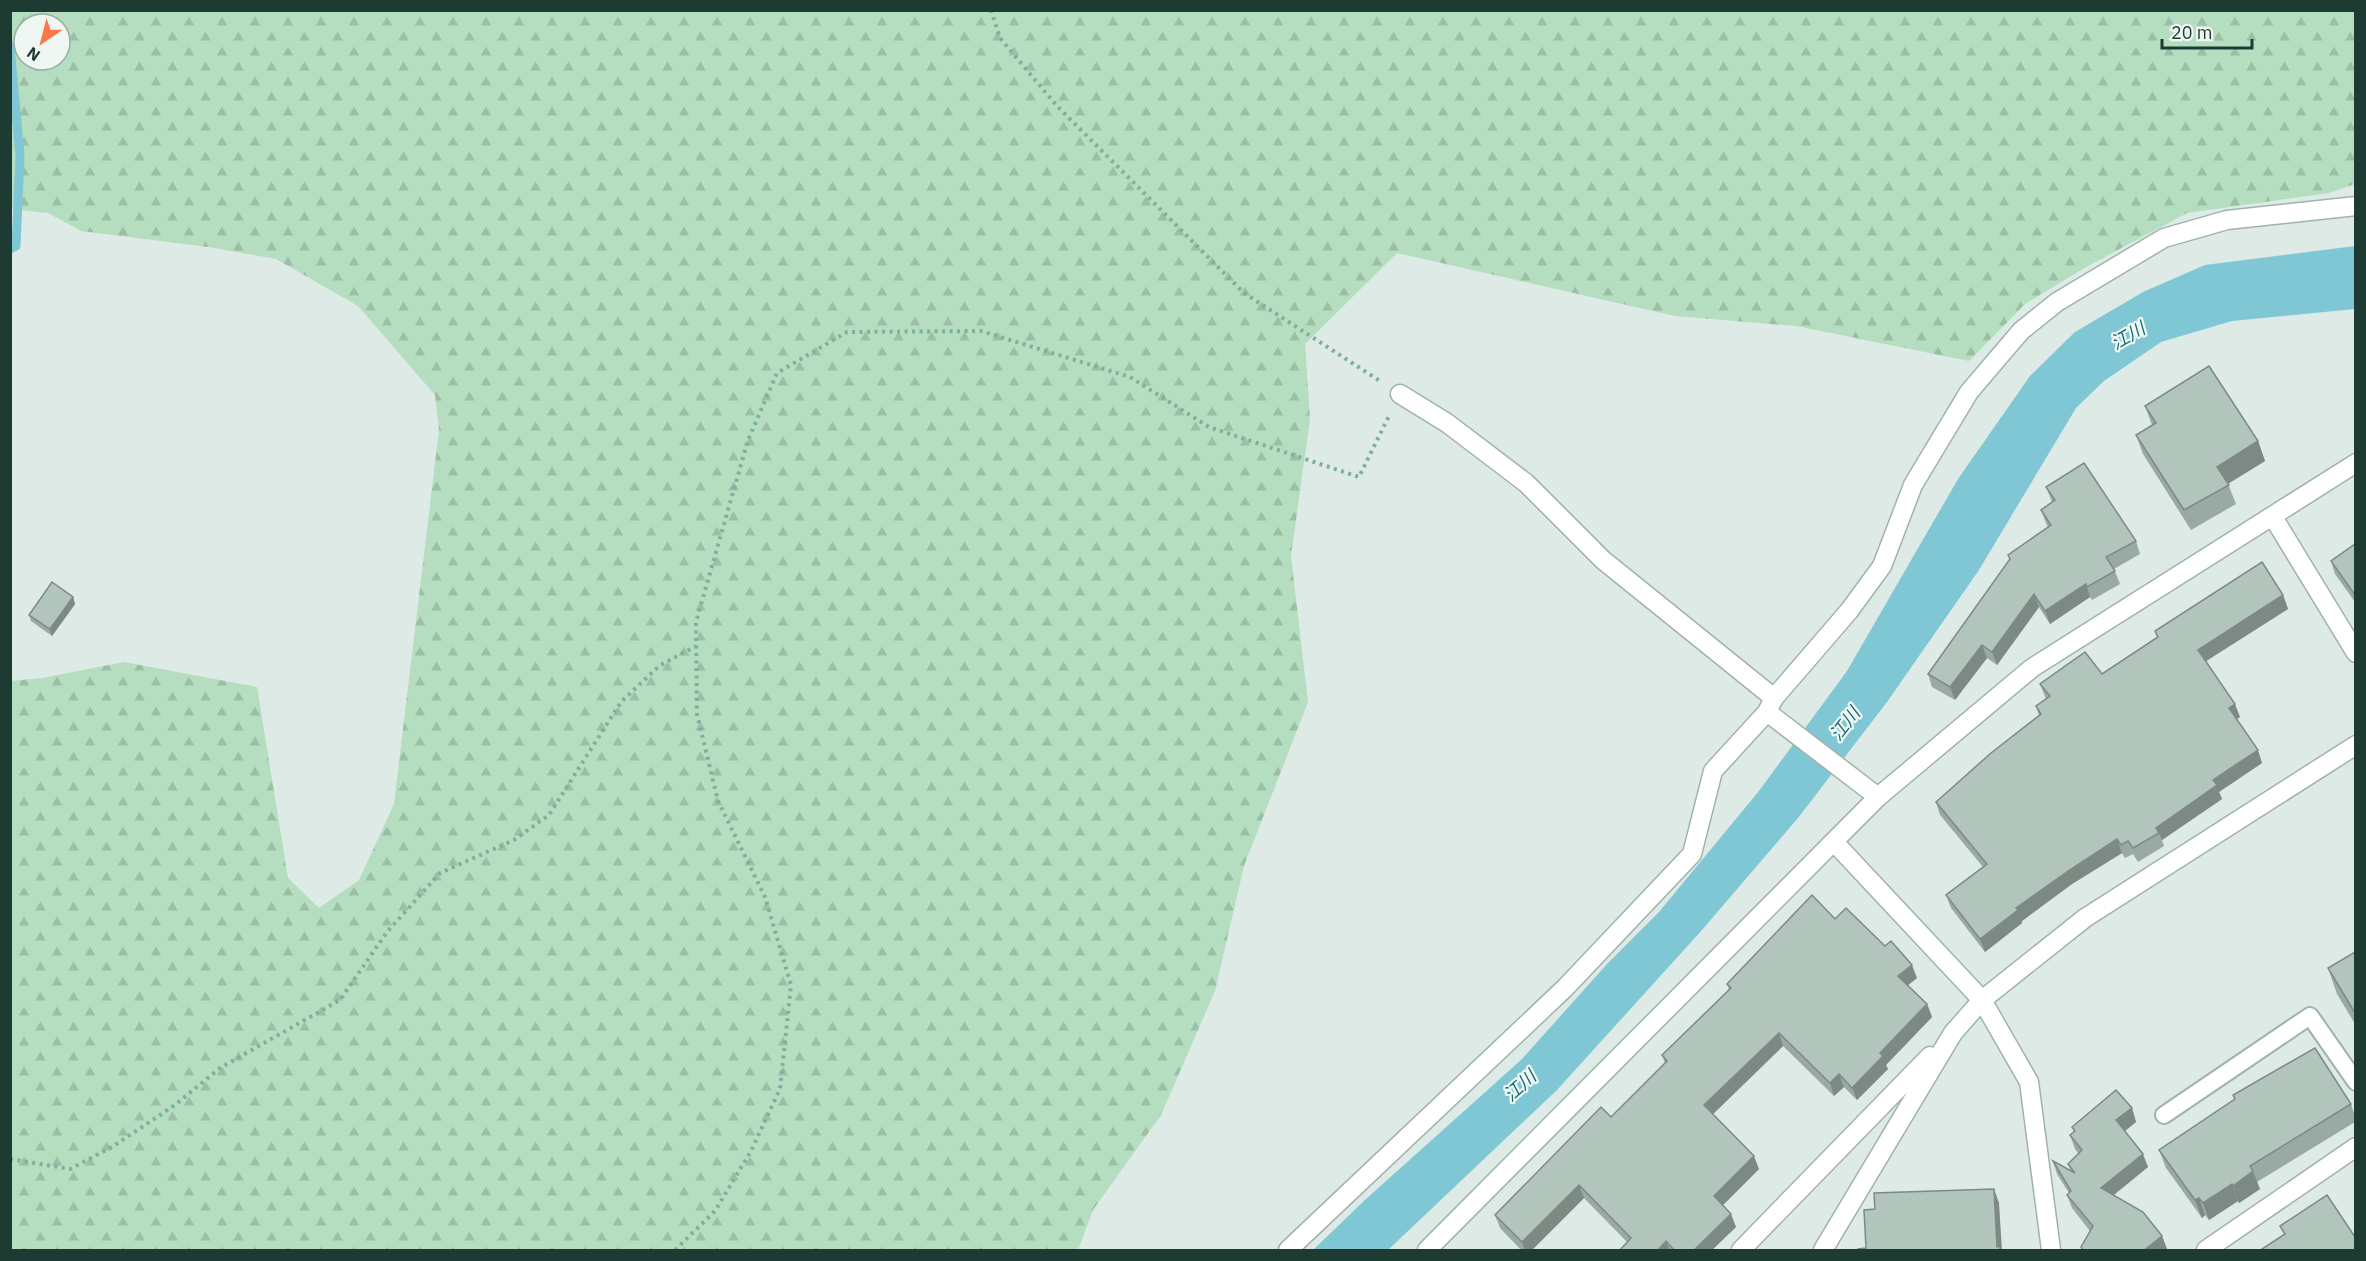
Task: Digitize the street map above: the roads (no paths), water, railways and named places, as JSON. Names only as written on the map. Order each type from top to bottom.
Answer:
[{"type":"street","points":[[1288,1251],[1565,988],[1692,854],[1713,771],[1849,611],[1882,566],[1913,485],[1970,392],[2021,331],[2057,302],[2164,238],[2228,220],[2355,206]]},
{"type":"street","points":[[1400,394],[1448,423],[1526,483],[1603,560],[1710,645],[1770,705],[1824,754],[1878,797]]},
{"type":"street","points":[[1435,1248],[1878,797],[2032,668],[2355,463]]},
{"type":"street","points":[[2272,517],[2355,653]]},
{"type":"street","points":[[1741,1251],[1953,1033],[1982,1000],[2085,918],[2355,745]]},
{"type":"street","points":[[1834,842],[1982,1000],[2029,1082],[2050,1251]]},
{"type":"street","points":[[1823,1251],[1953,1033]]},
{"type":"street","points":[[2206,1251],[2355,1147]]},
{"type":"lane","points":[[2164,1115],[2310,1016],[2355,1082]]},
{"type":"water","name":"江川","points":[[2355,246],[2355,309],[2232,321],[2161,342],[2104,381],[2076,408],[1979,570],[1887,702],[1798,818],[1702,930],[1557,1090],[1388,1250],[1313,1250],[1366,1199],[1521,1060],[1608,963],[1659,912],[1759,791],[1847,671],[1958,479],[2030,376],[2075,332],[2143,292],[2205,265]]},
{"type":"waterway","points":[[10,46],[20,156],[16,246],[10,249]]}]
